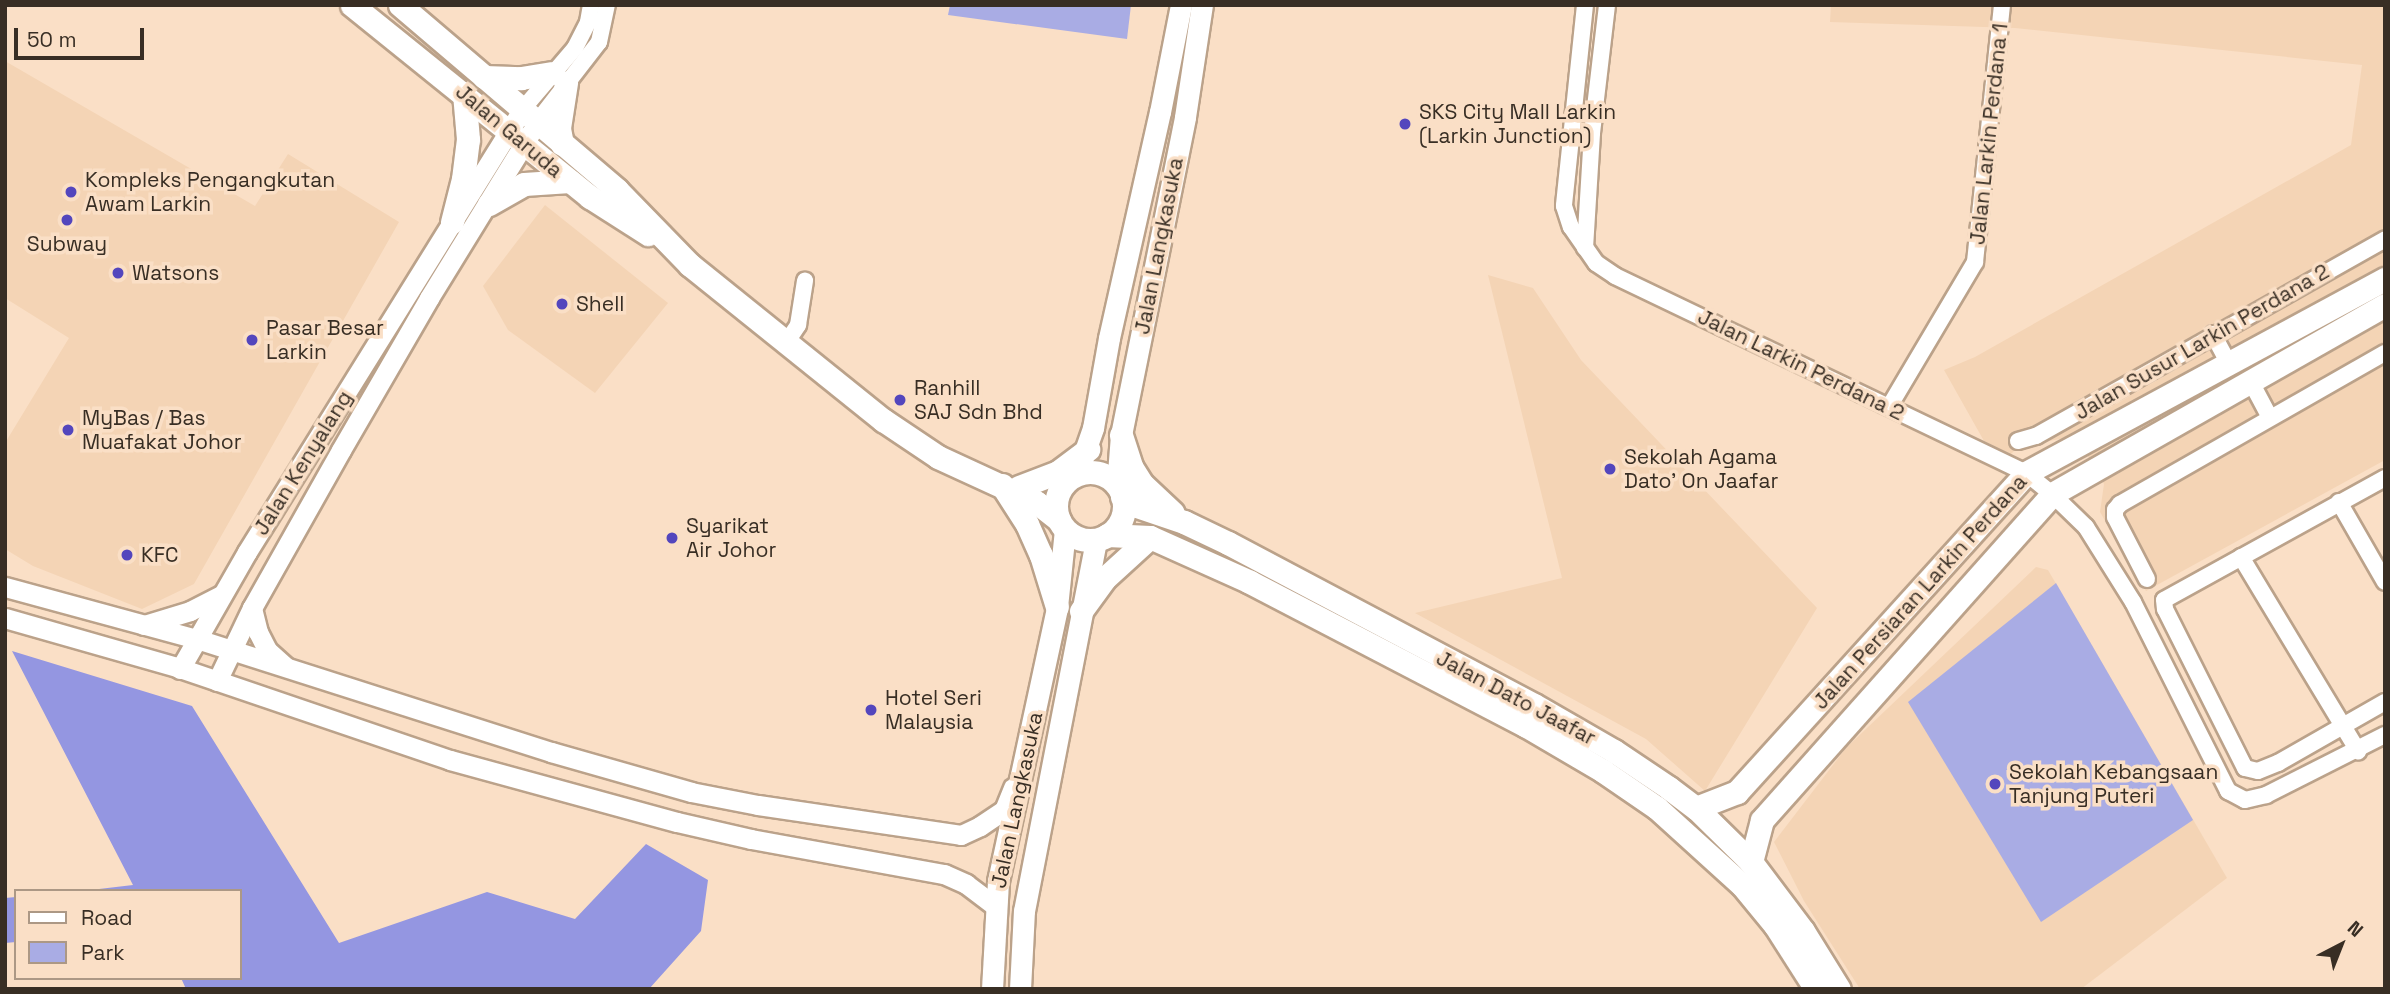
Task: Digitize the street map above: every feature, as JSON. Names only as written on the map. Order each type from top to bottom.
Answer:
[{"type":"main road","name":"Jalan Garuda","points":[[352,5],[464,93],[569,181],[605,208],[672,249]]},
{"type":"main road","name":"Jalan Garuda","points":[[400,5],[617,190],[672,249],[890,425],[938,457],[1004,484],[1036,502],[1062,525]]},
{"type":"main road","name":"Jalan Langkasuka","points":[[1072,477],[1088,449],[1181,5]]},
{"type":"main road","name":"Jalan Langkasuka","points":[[1120,492],[1121,435],[1185,117],[1202,5]]},
{"type":"main road","points":[[484,77],[559,78],[559,128],[562,144]]},
{"type":"main road","points":[[452,222],[463,179],[468,139],[464,93]]},
{"type":"main road","points":[[489,204],[524,184],[569,181]]},
{"type":"main road","name":"Jalan Persiaran Larkin Perdana","points":[[1696,808],[1737,792],[2026,473],[2385,279]]},
{"type":"main road","name":"Jalan Persiaran Larkin Perdana","points":[[1751,862],[1762,820],[2052,494],[2385,305]]},
{"type":"main road","points":[[1121,435],[1132,468],[1142,484],[1184,522]]},
{"type":"main road","points":[[1058,607],[1041,555],[1004,484],[1058,472],[1088,449]]},
{"type":"main road","points":[[1020,989],[1024,911],[1082,611],[1102,537],[1121,519],[1120,492],[1099,474],[1072,477],[1056,499],[1062,525],[1085,540],[1102,537]]},
{"type":"main road","name":"Jalan Garuda","points":[[1004,484],[1036,487],[1072,477]]},
{"type":"main road","name":"Jalan Dato Jaafar","points":[[1120,492],[1137,506],[1184,522],[1534,705],[1614,751],[1696,808],[1751,862],[1796,922],[1839,989]]},
{"type":"main road","name":"Jalan Langkasuka","points":[[992,989],[996,907],[1004,845],[1058,607],[1062,525]]},
{"type":"main road","name":"Jalan Dato Jaafar","points":[[1102,537],[1150,537],[1303,609],[1525,725],[1603,771],[1657,807],[1742,885],[1775,925],[1816,989]]},
{"type":"main road","points":[[1082,611],[1104,579],[1150,537]]},
{"type":"street","points":[[529,116],[559,78],[582,37],[591,5]]},
{"type":"street","points":[[559,78],[599,42],[607,5]]},
{"type":"street","name":"Jalan Larkin Perdana 2","points":[[1585,5],[1564,206],[1571,227],[1596,263],[1615,276],[2026,473],[2052,494],[2086,527],[2133,602],[2228,791],[2245,800],[2266,795],[2385,736]]},
{"type":"street","points":[[1585,248],[1592,133],[1607,5]]},
{"type":"street","name":"Jalan Larkin Perdana 1","points":[[1889,407],[1975,262],[2002,5]]},
{"type":"street","name":"Jalan Kenyalang","points":[[180,668],[221,596],[452,222],[516,138],[529,116]]},
{"type":"street","name":"Jalan Kenyalang","points":[[218,681],[253,608],[429,298],[489,204],[516,138]]},
{"type":"street","name":"Jalan Susur Larkin Perdana 2","points":[[2018,440],[2036,436],[2385,239]]},
{"type":"street","points":[[786,343],[798,325],[805,281]]},
{"type":"street","points":[[2213,334],[2229,364]]},
{"type":"street","points":[[2147,579],[2115,517],[2115,510],[2270,417],[2385,353]]},
{"type":"street","points":[[2251,382],[2270,417]]},
{"type":"street","points":[[2385,478],[2164,600],[2170,620],[2245,768],[2258,771],[2385,702]]},
{"type":"street","points":[[2339,502],[2385,582]]},
{"type":"street","points":[[2241,557],[2358,751]]},
{"type":"street","points":[[5,587],[140,626],[197,639],[290,671],[691,792],[946,835],[971,831],[1004,810],[1024,761]]},
{"type":"street","points":[[140,626],[190,611],[221,596]]},
{"type":"street","points":[[253,608],[258,632],[267,650],[290,671]]},
{"type":"street","points":[[5,618],[180,668],[450,760],[677,822],[751,839],[944,874],[966,884],[996,907]]},
{"type":"shaded area","points":[[1831,5],[2385,5],[2385,460],[2146,591],[2100,512],[2104,484],[2076,436],[2018,447],[2010,455],[1984,441],[1944,370],[1975,357],[2351,145],[2362,65],[2015,28],[1830,22]]},
{"type":"shaded area","points":[[5,61],[255,206],[288,154],[399,222],[194,584],[142,609],[33,566],[5,549],[5,443],[69,338],[5,298]]},
{"type":"shaded area","points":[[545,205],[668,303],[595,393],[508,330],[483,286]]},
{"type":"shaded area","name":"Sekolah Agama Dato' On Jaafar","points":[[1488,275],[1533,288],[1581,360],[1817,608],[1705,791],[1646,739],[1415,613],[1562,578]]},
{"type":"shaded area","name":"Sekolah Kebangsaan Tanjung Puteri","points":[[2036,567],[2048,570],[2227,878],[2081,989],[1860,989],[1804,901],[1774,842],[1846,748]]},
{"type":"shaded area","points":[[12,651],[192,706],[339,943],[487,892],[575,919],[646,844],[708,880],[701,931],[649,989],[186,989],[182,980],[242,980],[242,889],[99,889],[133,885]]},
{"type":"shaded area","points":[[14,897],[14,942],[5,943],[5,898]]},
{"type":"green space","points":[[950,5],[1131,5],[1127,39],[948,15]]},
{"type":"green space","points":[[2056,583],[2193,820],[2041,922],[1908,702]]},
{"type":"place","name":"SKS City Mall Larkin (Larkin Junction)","points":[[1405,124]]},
{"type":"place","name":"Kompleks Pengangkutan Awam Larkin","points":[[71,192]]},
{"type":"place","name":"Subway","points":[[67,220]]},
{"type":"place","name":"Watsons","points":[[118,273]]},
{"type":"place","name":"Shell","points":[[562,304]]},
{"type":"place","name":"Pasar Besar Larkin","points":[[252,340]]},
{"type":"place","name":"Ranhill SAJ Sdn Bhd","points":[[900,400]]},
{"type":"place","name":"MyBas / Bas Muafakat Johor","points":[[68,430]]},
{"type":"place","name":"Sekolah Agama Dato' On Jaafar","points":[[1610,469]]},
{"type":"place","name":"Syarikat Air Johor","points":[[672,538]]},
{"type":"place","name":"KFC","points":[[127,555]]},
{"type":"place","name":"Hotel Seri Malaysia","points":[[871,710]]},
{"type":"place","name":"Sekolah Kebangsaan Tanjung Puteri","points":[[1995,784]]}]
